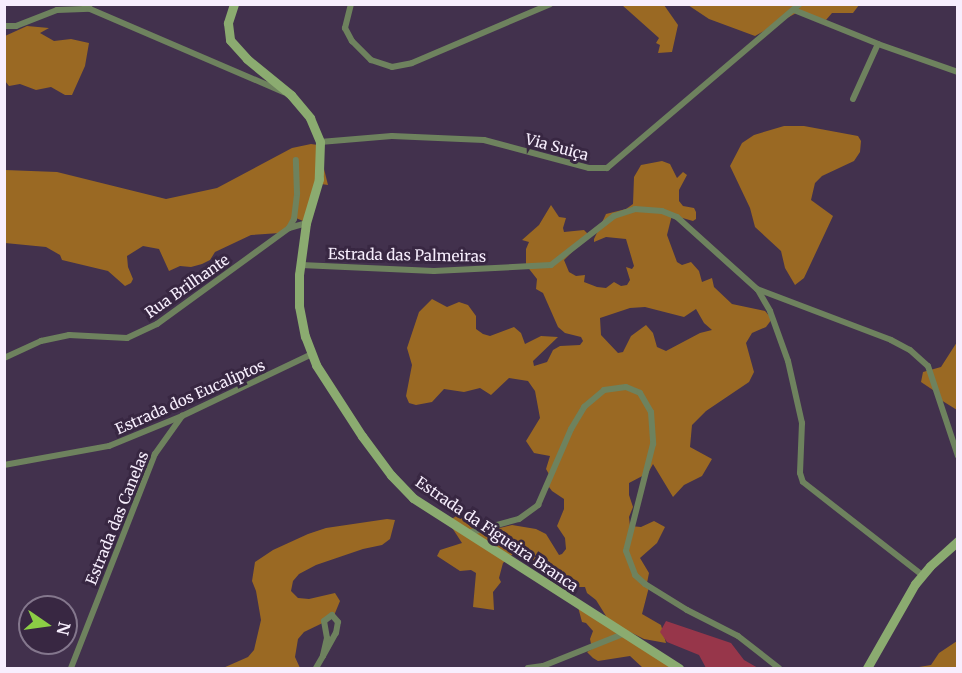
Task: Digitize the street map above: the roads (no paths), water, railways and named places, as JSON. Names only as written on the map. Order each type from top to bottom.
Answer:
[{"type":"main road","name":"Estrada da Figueira Branca","points":[[234,4],[228,23],[232,44],[291,95],[310,118],[320,142],[320,179],[306,223],[299,306],[312,354],[324,378],[362,436],[396,481],[413,498],[679,669]]},
{"type":"main road","points":[[867,669],[922,575],[957,541]]},
{"type":"street","points":[[351,4],[345,28],[352,41],[371,60],[392,68],[411,63],[550,4]]},
{"type":"street","name":"Via Suiça","points":[[320,142],[392,136],[484,140],[589,168],[607,168],[800,4]]},
{"type":"street","points":[[4,26],[16,26],[57,10],[90,9],[291,95]]},
{"type":"street","points":[[794,10],[878,44],[957,72]]},
{"type":"street","points":[[853,99],[878,44]]},
{"type":"street","points":[[289,228],[294,219],[297,193],[296,160]]},
{"type":"street","name":"Estrada das Palmeiras","points":[[301,265],[434,271],[550,265],[614,216],[625,211],[646,208],[677,217],[758,289],[891,340],[910,350],[928,366],[957,456]]},
{"type":"street","name":"Rua Brilhante","points":[[4,358],[41,341],[69,335],[127,338],[157,324],[289,228],[306,223]]},
{"type":"street","points":[[758,289],[770,311],[788,361],[802,423],[800,473],[803,482],[922,575]]},
{"type":"street","name":"Estrada dos Eucaliptos","points":[[4,465],[109,446],[182,416],[312,354]]},
{"type":"street","points":[[467,533],[519,519],[538,505],[571,429],[584,407],[604,390],[626,387],[640,393],[651,412],[653,444],[626,551],[635,575],[645,584],[687,610],[738,636],[779,669]]},
{"type":"street","name":"Estrada das Canelas","points":[[71,669],[155,454],[182,416]]},
{"type":"street","points":[[317,668],[336,633],[338,622],[332,615],[324,621],[327,638],[323,656]]},
{"type":"street","points":[[528,669],[543,666],[623,634]]}]
